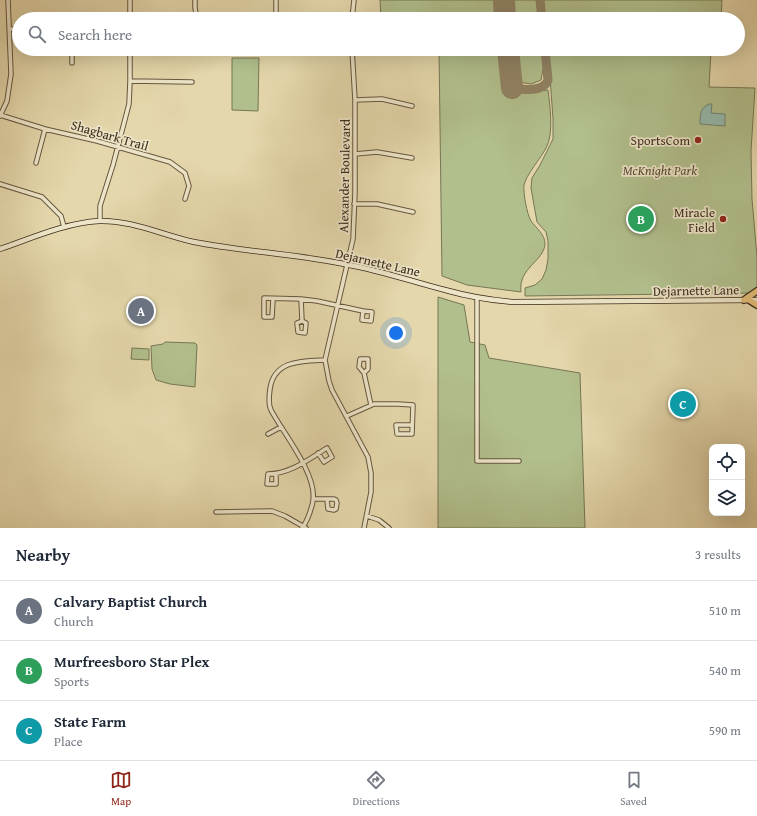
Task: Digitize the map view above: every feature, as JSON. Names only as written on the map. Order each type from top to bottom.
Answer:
[{"type":"main road","name":"Dejarnette Lane","points":[[0,249],[64,226],[100,221],[133,225],[192,241],[237,250],[348,264],[477,298],[512,302],[757,300]]},
{"type":"main road","points":[[757,291],[747,300],[757,305]]},
{"type":"street","points":[[0,115],[7,102],[10,85],[10,29],[8,0]]},
{"type":"street","points":[[130,0],[130,12]]},
{"type":"street","points":[[195,0],[196,12]]},
{"type":"street","points":[[276,0],[276,12]]},
{"type":"street","points":[[353,12],[354,0]]},
{"type":"street","points":[[72,56],[72,63]]},
{"type":"street","points":[[100,221],[100,206],[129,104],[130,56]]},
{"type":"street","name":"Alexander Boulevard","points":[[352,56],[355,100],[353,239],[325,360],[332,390],[368,457],[371,473],[371,492],[364,528]]},
{"type":"street","points":[[130,81],[192,82]]},
{"type":"street","points":[[355,100],[382,99],[412,106]]},
{"type":"street","name":"Shagbark Trail","points":[[0,115],[170,162],[185,173],[189,186],[185,199]]},
{"type":"street","points":[[36,162],[46,128]]},
{"type":"street","points":[[355,154],[377,152],[412,158]]},
{"type":"street","points":[[0,184],[42,197],[61,216],[64,226]]},
{"type":"street","points":[[354,204],[377,204],[413,212]]},
{"type":"street","points":[[273,298],[272,317],[264,317],[264,298],[273,298],[301,299],[317,301],[363,311]]},
{"type":"street","points":[[477,298],[477,461],[519,461]]},
{"type":"street","points":[[301,299],[302,322]]},
{"type":"street","points":[[216,512],[272,511],[285,516],[304,527],[314,499],[308,474],[303,462],[270,409],[268,400],[271,383],[278,370],[294,362],[325,360]]},
{"type":"street","points":[[364,373],[371,405]]},
{"type":"street","points":[[347,416],[371,405],[413,405],[412,434],[397,434],[396,425],[412,425]]},
{"type":"street","points":[[268,434],[281,427]]},
{"type":"street","points":[[276,474],[289,470],[318,453]]},
{"type":"street","points":[[314,499],[327,500]]},
{"type":"street","points":[[367,516],[379,520],[389,528]]},
{"type":"green space","points":[[380,0],[496,0],[497,12],[381,12]]},
{"type":"green space","points":[[511,0],[537,0],[538,12],[512,12]]},
{"type":"green space","points":[[543,0],[722,0],[721,12],[544,12]]},
{"type":"green space","points":[[439,56],[502,56],[505,94],[548,90],[551,120],[550,135],[544,152],[528,176],[524,185],[526,203],[530,218],[545,240],[544,250],[523,277],[521,292],[467,285],[442,276]]},
{"type":"green space","points":[[517,56],[543,56],[544,64],[541,80],[531,84],[519,82]]},
{"type":"green space","name":"McKnight Park","points":[[548,56],[711,56],[709,87],[755,88],[751,151],[752,199],[757,257],[757,293],[525,296],[525,288],[535,285],[542,279],[546,270],[548,259],[548,241],[546,232],[537,222],[531,188],[532,178],[553,139]]},
{"type":"green space","points":[[232,58],[259,58],[258,111],[232,110]]},
{"type":"green space","points":[[438,297],[464,305],[470,342],[485,345],[489,358],[580,373],[585,528],[438,528]]},
{"type":"green space","points":[[165,342],[195,343],[197,345],[195,387],[170,384],[156,380],[152,369],[151,346],[163,344]]},
{"type":"green space","points":[[132,348],[149,349],[149,360],[131,359]]},
{"type":"shaded area","points":[[709,104],[712,104],[711,113],[725,114],[725,126],[700,124],[700,115],[702,110]]},
{"type":"taxiway","points":[[540,0],[541,12]]},
{"type":"taxiway","points":[[512,88],[533,89],[542,87],[546,84],[548,80],[546,56]]},
{"type":"runway","points":[[504,0],[505,12]]},
{"type":"runway","points":[[509,56],[512,88]]},
{"type":"place","name":"SportsCom","points":[[698,140]]},
{"type":"place","name":"Murfreesboro Star Plex","points":[[641,219]]},
{"type":"place","name":"Miracle Field","points":[[723,219]]},
{"type":"place","name":"Calvary Baptist Church","points":[[141,311]]},
{"type":"place","name":"State Farm","points":[[683,404]]}]
